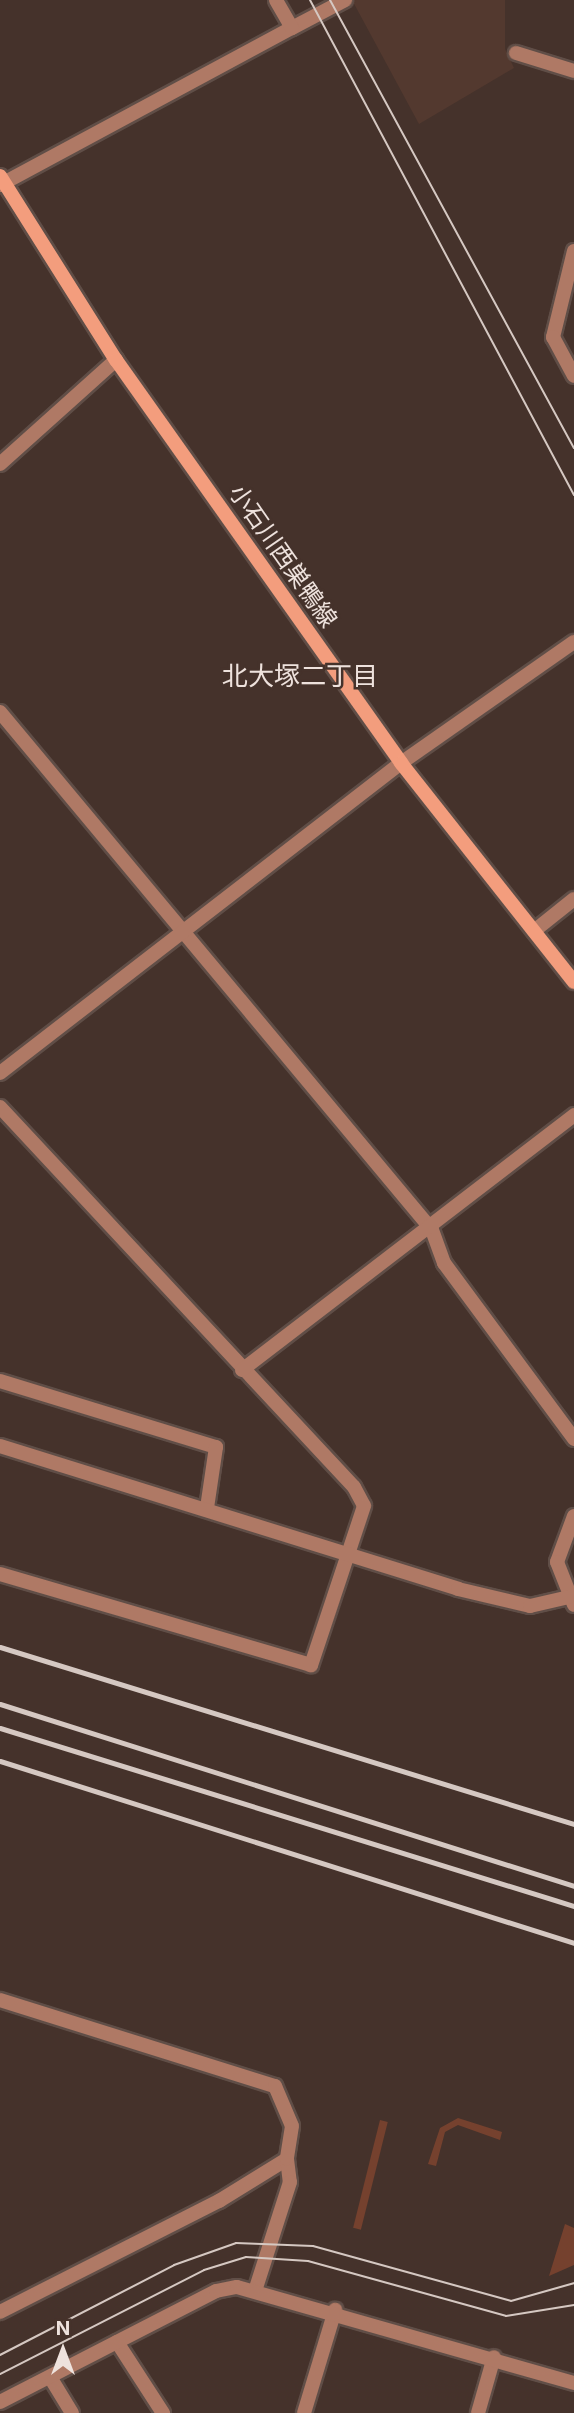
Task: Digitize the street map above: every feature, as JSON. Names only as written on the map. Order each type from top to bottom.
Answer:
[{"type":"main road","name":"小石川西巣鴨線","points":[[2,181],[116,360],[401,763],[574,982]]},
{"type":"street","points":[[276,0],[292,28]]},
{"type":"street","points":[[2,181],[345,0]]},
{"type":"street","points":[[516,53],[574,71]]},
{"type":"street","points":[[574,251],[553,337],[574,376]]},
{"type":"street","points":[[0,464],[116,360]]},
{"type":"street","points":[[0,1073],[401,763],[574,642]]},
{"type":"street","points":[[0,712],[432,1230],[444,1263],[574,1439]]},
{"type":"street","points":[[534,931],[574,899]]},
{"type":"street","points":[[0,1107],[242,1370],[354,1487],[364,1506],[352,1555],[310,1665],[0,1574]]},
{"type":"street","points":[[242,1370],[432,1230],[574,1115]]},
{"type":"street","points":[[0,1381],[216,1447],[207,1508]]},
{"type":"street","points":[[0,1447],[207,1508],[352,1555],[530,1606],[571,1601],[557,1562],[574,1516]]},
{"type":"street","points":[[0,2000],[275,2086],[292,2126],[287,2159],[290,2182],[256,2288]]},
{"type":"street","points":[[0,2312],[219,2202],[287,2159]]},
{"type":"street","points":[[0,2402],[216,2291],[256,2288],[574,2383]]},
{"type":"street","points":[[304,2413],[335,2311]]},
{"type":"street","points":[[117,2342],[163,2413]]},
{"type":"street","points":[[478,2413],[494,2357]]},
{"type":"street","points":[[50,2377],[72,2413]]},
{"type":"shaded area","points":[[352,0],[505,0],[505,49],[514,68],[419,124]]},
{"type":"shaded area","points":[[458,2118],[502,2132],[500,2140],[458,2125],[445,2132],[436,2166],[428,2164],[440,2128]]},
{"type":"shaded area","points":[[380,2120],[388,2122],[361,2230],[353,2228]]},
{"type":"shaded area","points":[[565,2224],[574,2228],[574,2265],[549,2276]]},
{"type":"tram line","points":[[310,0],[574,495]]},
{"type":"tram line","points":[[330,0],[574,448]]},
{"type":"tram line","points":[[0,2355],[174,2265],[236,2243],[313,2246],[511,2301],[574,2283]]},
{"type":"tram line","points":[[0,2374],[204,2270],[246,2257],[308,2261],[506,2316],[574,2305]]},
{"type":"railway","points":[[0,1647],[574,1824]]},
{"type":"railway","points":[[0,1704],[574,1886]]},
{"type":"railway","points":[[0,1728],[574,1906]]},
{"type":"railway","points":[[0,1761],[574,1943]]},
{"type":"district","name":"北大塚二丁目","points":[[300,676]]}]
